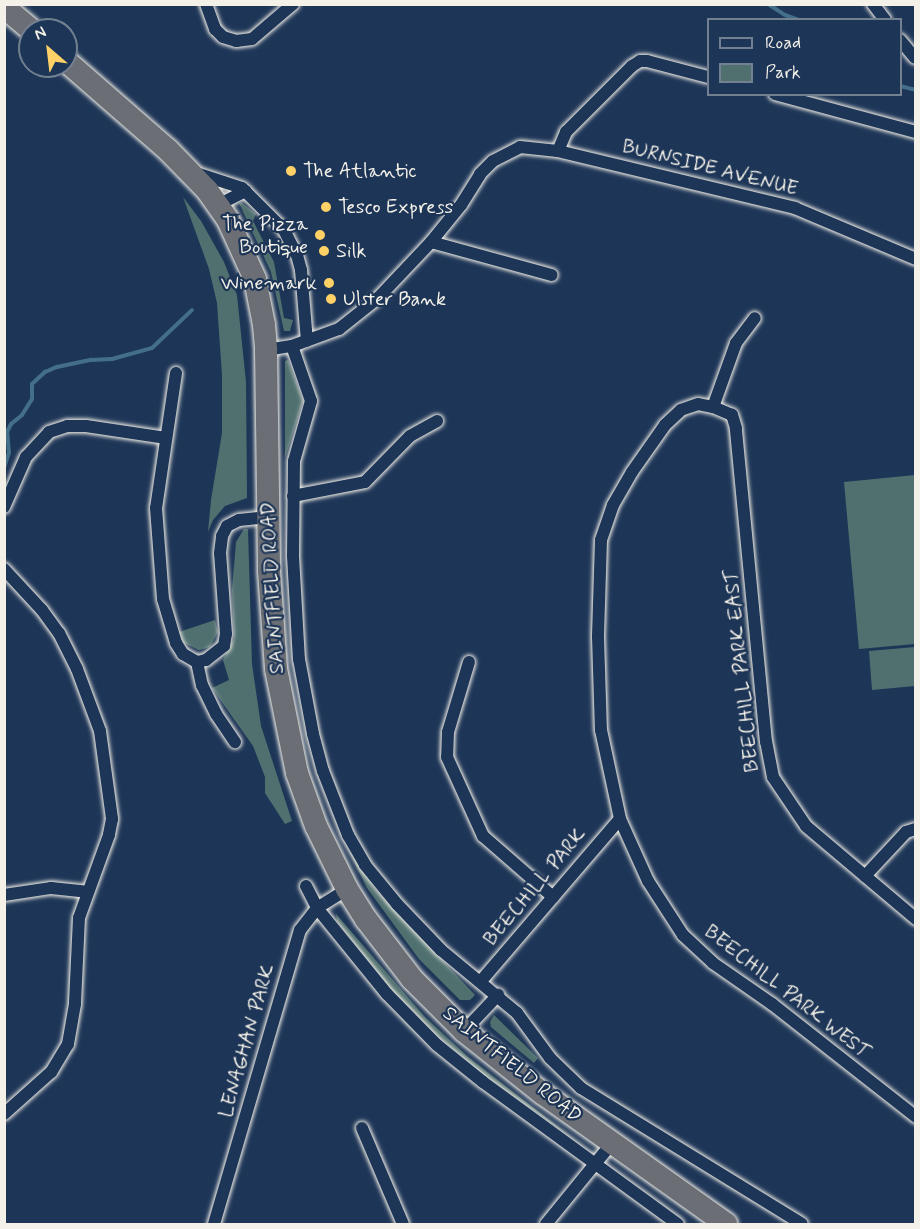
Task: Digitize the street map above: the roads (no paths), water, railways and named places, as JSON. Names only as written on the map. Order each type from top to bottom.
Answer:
[{"type":"highway","points":[[4,7],[18,19]]},
{"type":"highway","name":"SAINTFIELD ROAD","points":[[78,72],[189,170],[218,205],[235,233],[255,279],[264,325],[266,350],[271,618],[283,714],[304,793],[320,835],[347,889],[366,920],[406,972],[464,1031],[542,1093],[726,1224]]},
{"type":"street","points":[[206,4],[215,29],[223,37],[236,41],[252,39],[293,4]]},
{"type":"street","points":[[873,4],[884,18]]},
{"type":"street","points":[[902,42],[915,58]]},
{"type":"street","points":[[558,151],[566,132],[632,66],[640,61],[707,77]]},
{"type":"street","points":[[782,96],[915,132]]},
{"type":"street","name":"BURNSIDE AVENUE","points":[[266,350],[292,346],[339,329],[359,315],[431,242],[461,205],[480,174],[493,161],[520,147],[558,151],[789,206],[915,259]]},
{"type":"street","name":"SAINTFIELD ROAD","points":[[189,170],[214,180],[237,184],[284,230],[297,255],[307,341]]},
{"type":"street","points":[[218,205],[246,191]]},
{"type":"street","points":[[431,242],[552,275]]},
{"type":"street","points":[[713,407],[736,343],[755,318]]},
{"type":"street","name":"SAINTFIELD ROAD","points":[[292,346],[312,401],[295,455],[294,594],[299,658],[313,734],[335,806],[348,835],[378,884],[441,950],[518,1013],[550,1058],[581,1088],[802,1224]]},
{"type":"street","points":[[176,373],[155,527],[163,598],[171,634],[183,654],[197,662],[206,660],[224,645],[226,634],[220,553],[222,536],[227,526],[239,520],[268,517]]},
{"type":"street","name":"BEECHILL PARK WEST","points":[[713,407],[698,404],[681,410],[665,425],[613,506],[601,540],[598,637],[601,730],[620,819],[648,881],[683,935],[713,963],[772,1004],[915,1117]]},
{"type":"street","name":"BEECHILL PARK EAST","points":[[713,407],[732,415],[736,428],[766,742],[773,777],[806,826],[915,919]]},
{"type":"street","points":[[293,496],[365,482],[410,436],[437,421]]},
{"type":"street","points":[[4,507],[26,457],[50,432],[67,426],[86,426],[166,438]]},
{"type":"street","points":[[4,569],[42,610],[59,633],[91,704],[100,731],[112,819],[109,835],[87,892],[76,936],[75,1004],[68,1044],[51,1072],[4,1114]]},
{"type":"street","points":[[197,662],[202,686],[216,714],[235,742]]},
{"type":"street","points":[[470,662],[447,732],[447,757],[483,836],[553,897]]},
{"type":"street","name":"BEECHILL PARK","points":[[481,981],[620,819]]},
{"type":"street","points":[[865,876],[906,832],[915,829]]},
{"type":"street","name":"SAINTFIELD ROAD","points":[[306,886],[317,908],[416,1026],[483,1082],[678,1224]]},
{"type":"street","points":[[4,895],[51,888],[87,892]]},
{"type":"street","name":"LENAGHAN PARK","points":[[214,1224],[296,941],[305,921],[317,908],[347,889]]},
{"type":"street","points":[[464,1031],[498,995]]},
{"type":"street","points":[[362,1128],[403,1224]]},
{"type":"street","points":[[546,1224],[612,1143]]},
{"type":"waterway","points":[[768,4],[793,18]]},
{"type":"waterway","points":[[902,86],[916,90]]},
{"type":"waterway","points":[[4,468],[9,453],[7,432],[32,399],[32,384],[45,372],[57,367],[91,360],[112,359],[152,348],[192,310]]},
{"type":"place","name":"The Atlantic","points":[[291,171]]},
{"type":"place","name":"Tesco Express","points":[[326,207]]},
{"type":"place","name":"The Pizza Boutique","points":[[320,235]]},
{"type":"place","name":"Silk","points":[[324,251]]},
{"type":"place","name":"Winemark","points":[[329,283]]},
{"type":"place","name":"Ulster Bank","points":[[331,299]]}]
